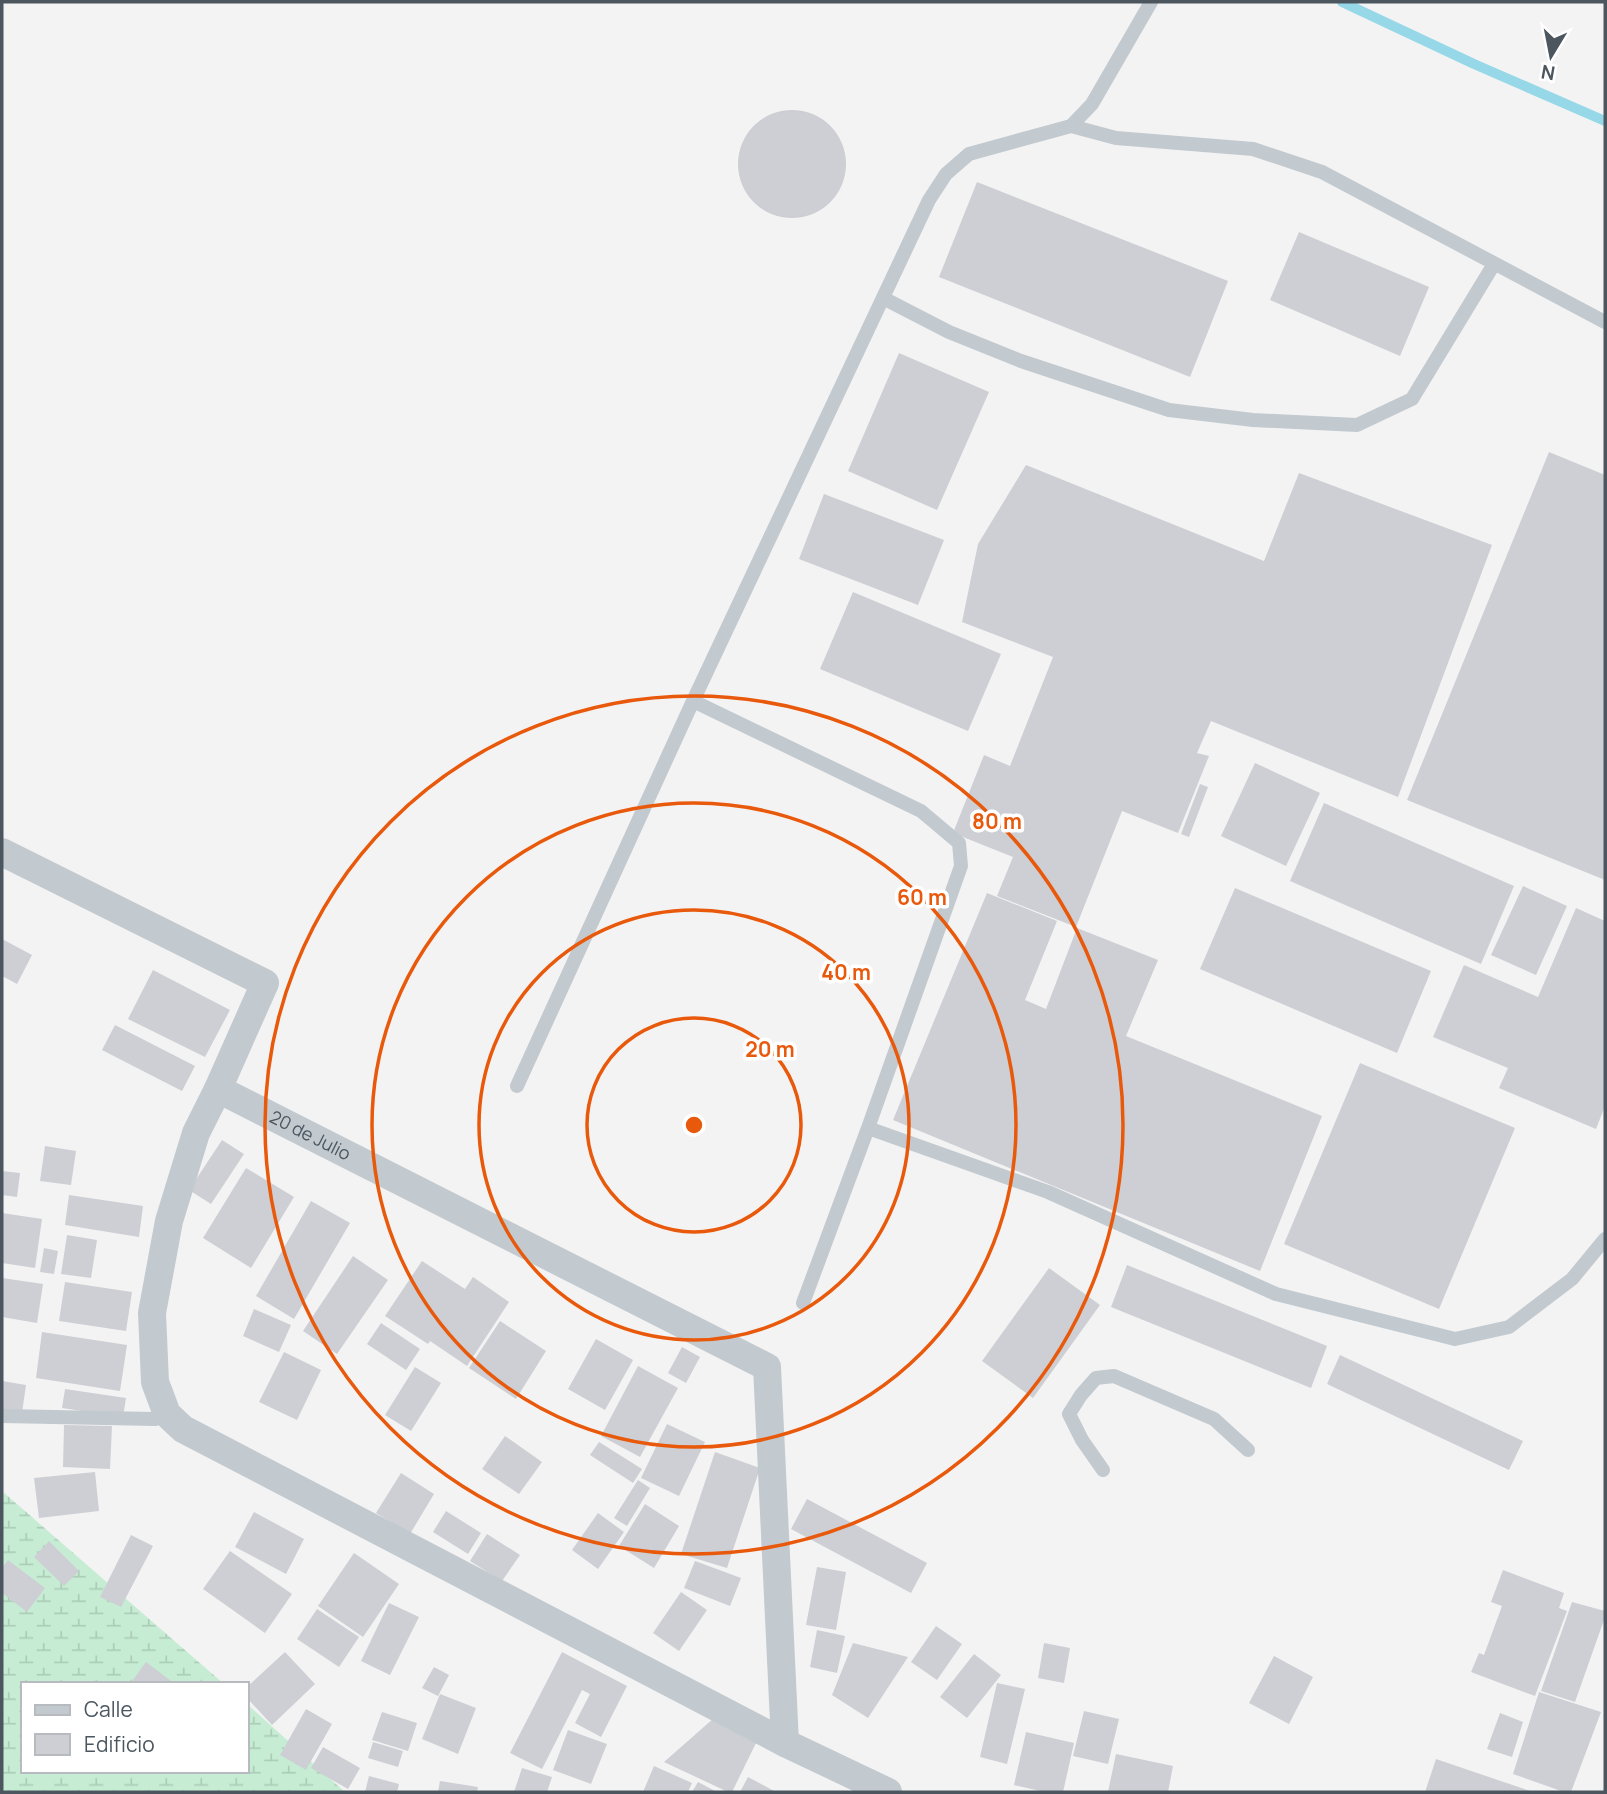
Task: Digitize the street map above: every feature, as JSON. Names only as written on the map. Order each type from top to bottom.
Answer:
[{"type":"street","points":[[2,852],[265,983],[219,1089],[196,1133],[169,1222],[152,1312],[155,1382],[167,1414],[183,1429],[785,1743],[888,1792]]},
{"type":"street","name":"20 de Julio","points":[[219,1089],[766,1367],[785,1743]]},
{"type":"lane","points":[[517,1086],[693,701],[929,200],[946,174],[970,154],[1071,125],[1092,104],[1151,2]]},
{"type":"lane","points":[[1071,125],[1116,138],[1253,149],[1322,172],[1605,322]]},
{"type":"lane","points":[[883,298],[985,347],[1169,410],[1253,420],[1357,425],[1412,400],[1494,264]]},
{"type":"lane","points":[[693,701],[921,811],[959,843],[961,866],[803,1303]]},
{"type":"lane","points":[[868,1128],[1048,1192],[1276,1294],[1455,1339],[1509,1327],[1572,1279],[1605,1239]]},
{"type":"lane","points":[[1103,1470],[1082,1440],[1069,1414],[1081,1395],[1097,1378],[1114,1376],[1214,1419],[1248,1450]]},
{"type":"lane","points":[[2,1416],[155,1419],[167,1414]]},
{"type":"green space","points":[[2,1491],[222,1682],[21,1682],[21,1773],[248,1773],[248,1705],[345,1792],[2,1792]]},
{"type":"building","points":[[792,110],[813,114],[830,126],[842,143],[846,164],[842,185],[830,202],[813,214],[792,218],[771,214],[754,202],[742,185],[738,164],[742,143],[754,126],[771,114]]},
{"type":"building","points":[[977,182],[1228,281],[1190,377],[939,277]]},
{"type":"building","points":[[1299,232],[1429,287],[1400,356],[1270,300]]},
{"type":"building","points":[[899,353],[989,392],[937,510],[848,471]]},
{"type":"building","points":[[1549,452],[1605,475],[1605,880],[1407,800]]},
{"type":"building","points":[[1026,465],[1264,561],[1299,473],[1492,545],[1398,797],[1211,721],[1197,753],[1209,756],[1178,833],[1122,811],[1076,927],[997,896],[1013,857],[953,833],[984,755],[1010,766],[1053,657],[962,622],[978,544]]},
{"type":"building","points":[[824,494],[944,540],[918,605],[799,559]]},
{"type":"building","points":[[853,592],[1001,654],[968,731],[820,669]]},
{"type":"building","points":[[1255,763],[1320,793],[1286,866],[1221,836]]},
{"type":"building","points":[[1200,784],[1208,787],[1189,837],[1181,834]]},
{"type":"building","points":[[1324,803],[1514,886],[1481,964],[1290,881]]},
{"type":"building","points":[[1523,886],[1567,906],[1536,975],[1491,955]]},
{"type":"building","points":[[1235,888],[1431,971],[1397,1053],[1200,969]]},
{"type":"building","points":[[987,893],[1057,921],[1025,1000],[1046,1009],[1077,928],[1158,960],[1126,1036],[1322,1116],[1260,1271],[893,1120]]},
{"type":"building","points":[[1576,908],[1605,921],[1605,1106],[1596,1129],[1499,1088],[1508,1068],[1433,1037],[1464,965],[1538,997]]},
{"type":"building","points":[[2,939],[32,955],[17,984],[2,976]]},
{"type":"building","points":[[153,970],[230,1010],[205,1057],[128,1019]]},
{"type":"building","points":[[115,1025],[195,1066],[182,1091],[102,1050]]},
{"type":"building","points":[[1360,1063],[1515,1128],[1439,1309],[1284,1244]]},
{"type":"building","points":[[222,1140],[244,1154],[211,1204],[189,1190]]},
{"type":"building","points":[[45,1146],[76,1151],[71,1185],[40,1181]]},
{"type":"building","points":[[246,1168],[294,1197],[251,1268],[203,1238]]},
{"type":"building","points":[[2,1171],[20,1173],[17,1197],[2,1195]]},
{"type":"building","points":[[69,1195],[143,1206],[139,1237],[65,1225]]},
{"type":"building","points":[[311,1201],[350,1223],[294,1319],[256,1296]]},
{"type":"building","points":[[2,1213],[42,1219],[35,1268],[2,1263]]},
{"type":"building","points":[[67,1235],[97,1240],[91,1278],[61,1274]]},
{"type":"building","points":[[44,1248],[58,1251],[54,1274],[40,1272]]},
{"type":"building","points":[[353,1256],[388,1280],[337,1354],[303,1331]]},
{"type":"building","points":[[422,1261],[465,1289],[473,1277],[509,1302],[467,1366],[385,1316]]},
{"type":"building","points":[[1127,1265],[1327,1346],[1311,1388],[1111,1307]]},
{"type":"building","points":[[1049,1268],[1100,1305],[1033,1398],[982,1361]]},
{"type":"building","points":[[2,1278],[43,1284],[37,1323],[2,1317]]},
{"type":"building","points":[[65,1282],[132,1292],[126,1331],[59,1321]]},
{"type":"building","points":[[254,1309],[291,1325],[279,1352],[243,1336]]},
{"type":"building","points":[[500,1321],[546,1351],[516,1399],[469,1368]]},
{"type":"building","points":[[381,1323],[420,1349],[406,1370],[367,1344]]},
{"type":"building","points":[[42,1332],[127,1345],[120,1391],[36,1378]]},
{"type":"building","points":[[596,1339],[633,1360],[605,1410],[568,1389]]},
{"type":"building","points":[[682,1347],[700,1357],[686,1383],[668,1373]]},
{"type":"building","points":[[284,1352],[321,1370],[297,1420],[259,1402]]},
{"type":"building","points":[[1340,1355],[1523,1441],[1509,1470],[1327,1384]]},
{"type":"building","points":[[638,1366],[678,1388],[640,1457],[601,1436]]},
{"type":"building","points":[[415,1367],[441,1383],[411,1431],[385,1415]]},
{"type":"building","points":[[2,1381],[26,1385],[22,1413],[2,1410]]},
{"type":"building","points":[[65,1389],[126,1398],[123,1417],[62,1408]]},
{"type":"building","points":[[667,1424],[705,1442],[679,1496],[641,1478]]},
{"type":"building","points":[[64,1425],[112,1426],[110,1469],[63,1467]]},
{"type":"building","points":[[505,1436],[542,1462],[519,1494],[482,1469]]},
{"type":"building","points":[[599,1442],[642,1469],[633,1483],[590,1455]]},
{"type":"building","points":[[715,1452],[760,1468],[727,1568],[681,1554]]},
{"type":"building","points":[[95,1472],[99,1511],[39,1518],[34,1478]]},
{"type":"building","points":[[401,1473],[434,1494],[410,1534],[376,1513]]},
{"type":"building","points":[[638,1480],[650,1488],[627,1526],[614,1518]]},
{"type":"building","points":[[807,1499],[927,1563],[911,1593],[791,1529]]},
{"type":"building","points":[[645,1504],[679,1526],[654,1568],[619,1546]]},
{"type":"building","points":[[446,1511],[481,1533],[468,1554],[433,1532]]},
{"type":"building","points":[[254,1512],[304,1539],[286,1574],[235,1547]]},
{"type":"building","points":[[598,1513],[624,1532],[598,1569],[572,1550]]},
{"type":"building","points":[[487,1534],[520,1555],[502,1581],[470,1561]]},
{"type":"building","points":[[131,1535],[153,1546],[121,1607],[100,1597]]},
{"type":"building","points":[[49,1541],[79,1571],[64,1586],[34,1557]]},
{"type":"building","points":[[230,1551],[292,1594],[265,1633],[203,1589]]},
{"type":"building","points":[[354,1553],[399,1584],[363,1637],[318,1606]]},
{"type":"building","points":[[8,1560],[45,1588],[27,1612],[2,1593],[2,1568]]},
{"type":"building","points":[[695,1561],[741,1578],[730,1606],[684,1588]]},
{"type":"building","points":[[817,1567],[846,1572],[836,1630],[806,1625]]},
{"type":"building","points":[[1503,1570],[1564,1593],[1559,1608],[1567,1611],[1535,1696],[1471,1672],[1479,1653],[1484,1655],[1502,1606],[1491,1602]]},
{"type":"building","points":[[681,1592],[707,1610],[679,1651],[653,1633]]},
{"type":"building","points":[[1572,1602],[1605,1611],[1575,1702],[1541,1691]]},
{"type":"building","points":[[389,1603],[419,1617],[390,1675],[361,1661]]},
{"type":"building","points":[[317,1609],[359,1637],[339,1667],[297,1639]]},
{"type":"building","points":[[936,1626],[962,1644],[937,1680],[911,1662]]},
{"type":"building","points":[[817,1630],[845,1636],[837,1673],[810,1667]]},
{"type":"building","points":[[853,1643],[908,1657],[868,1718],[832,1695]]},
{"type":"building","points":[[1044,1643],[1070,1648],[1064,1683],[1038,1678]]},
{"type":"building","points":[[285,1652],[315,1684],[272,1725],[248,1699],[248,1686]]},
{"type":"building","points":[[562,1652],[627,1686],[601,1737],[575,1723],[590,1694],[582,1690],[542,1769],[510,1753]]},
{"type":"building","points":[[974,1654],[1001,1675],[967,1718],[940,1697]]},
{"type":"building","points":[[1274,1656],[1313,1677],[1289,1724],[1249,1703]]},
{"type":"building","points":[[146,1662],[172,1682],[131,1682]]},
{"type":"building","points":[[434,1667],[449,1675],[438,1696],[422,1688]]},
{"type":"building","points":[[997,1683],[1025,1689],[1007,1764],[980,1757]]},
{"type":"building","points":[[1539,1692],[1601,1712],[1571,1792],[1513,1774]]},
{"type":"building","points":[[440,1694],[476,1708],[458,1754],[422,1739]]},
{"type":"building","points":[[306,1709],[332,1724],[306,1770],[280,1755]]},
{"type":"building","points":[[1084,1711],[1119,1719],[1108,1764],[1073,1756]]},
{"type":"building","points":[[382,1712],[417,1723],[408,1751],[372,1740]]},
{"type":"building","points":[[1500,1713],[1523,1722],[1512,1757],[1487,1749]]},
{"type":"building","points":[[714,1718],[758,1739],[732,1792],[664,1762]]},
{"type":"building","points":[[568,1730],[607,1744],[591,1784],[553,1770]]},
{"type":"building","points":[[1026,1732],[1074,1743],[1063,1792],[1045,1792],[1014,1785]]},
{"type":"building","points":[[373,1742],[403,1751],[398,1767],[368,1758]]},
{"type":"building","points":[[323,1747],[360,1768],[348,1789],[311,1768]]},
{"type":"building","points":[[1116,1754],[1173,1766],[1168,1792],[1108,1792]]},
{"type":"building","points":[[1436,1759],[1533,1792],[1425,1792]]},
{"type":"building","points":[[654,1766],[692,1783],[688,1792],[643,1792]]},
{"type":"building","points":[[522,1768],[552,1777],[547,1792],[514,1792]]},
{"type":"building","points":[[369,1776],[399,1784],[397,1792],[365,1792]]},
{"type":"building","points":[[748,1777],[776,1792],[740,1792]]},
{"type":"building","points":[[440,1781],[478,1787],[477,1792],[438,1792]]},
{"type":"building","points":[[698,1782],[717,1792],[692,1792]]},
{"type":"waterway","points":[[1342,2],[1605,121]]}]
